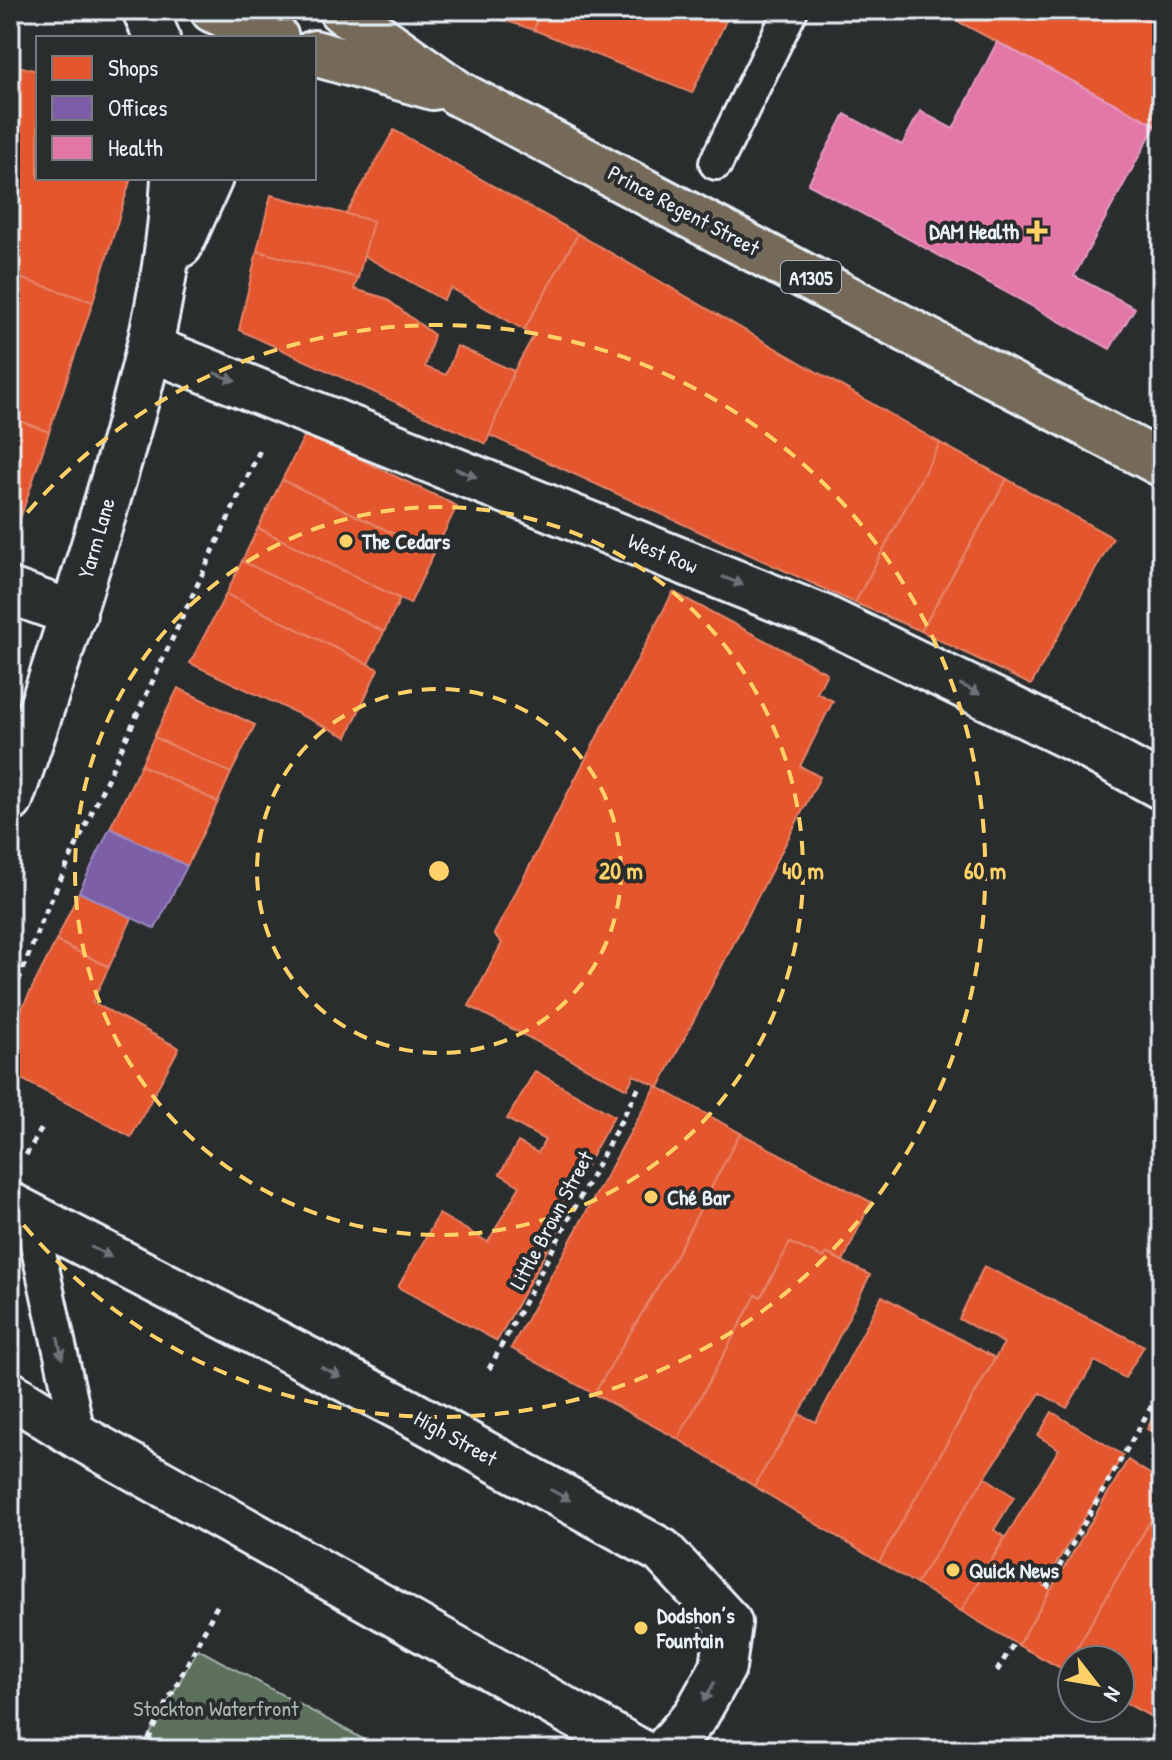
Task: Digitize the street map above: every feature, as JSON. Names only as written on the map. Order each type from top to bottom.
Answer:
[{"type":"main road","points":[[213,10],[272,36]]},
{"type":"main road","name":"Prince Regent Street","points":[[341,10],[459,94],[1162,464]]},
{"type":"main road","name":"Prince Regent Street","points":[[323,63],[459,94]]},
{"type":"street","points":[[145,10],[156,36]]},
{"type":"street","name":"Yarm Lane","points":[[10,800],[74,614],[152,349],[167,272],[174,180]]},
{"type":"street","name":"Yarm Lane","points":[[167,272],[209,180]]},
{"type":"street","name":"West Row","points":[[152,349],[824,618],[1074,739],[1162,787]]},
{"type":"street","points":[[10,591],[74,614]]},
{"type":"street","name":"High Street","points":[[21,1211],[407,1411],[662,1551],[729,1623],[723,1667],[696,1715],[666,1750]]},
{"type":"street","points":[[10,1394],[89,1443],[637,1750]]},
{"type":"lane","points":[[716,163],[791,10]]},
{"type":"lane","name":"High Street","points":[[21,1211],[89,1443]]},
{"type":"path","points":[[10,1003],[44,915],[283,399]]},
{"type":"path","name":"Little Brown Street","points":[[489,1369],[640,1085]]},
{"type":"path","points":[[1047,1588],[1162,1388]]},
{"type":"path","points":[[143,1750],[219,1602]]},
{"type":"path","points":[[997,1671],[1014,1643]]},
{"type":"green space","name":"Stockton Waterfront","points":[[198,1649],[383,1750],[141,1750]]},
{"type":"building: Shops","points":[[473,10],[540,10],[534,30]]},
{"type":"building: Shops","points":[[540,10],[731,10],[692,93],[534,30]]},
{"type":"building: Shops","points":[[937,10],[1162,10],[1162,129],[997,42]]},
{"type":"building: Shops","points":[[10,64],[36,70],[36,180],[130,180],[93,302],[10,275]]},
{"type":"building: Shops","points":[[394,130],[578,234],[524,330],[451,288],[443,300],[363,255],[373,221],[346,214]]},
{"type":"building: Shops","points":[[271,195],[373,221],[358,278],[257,251]]},
{"type":"building: Shops","points":[[578,234],[940,443],[855,603],[489,435],[514,371],[534,335],[524,330]]},
{"type":"building: Shops","points":[[257,251],[358,278],[354,289],[385,298],[434,335],[425,367],[446,375],[457,346],[514,371],[486,444],[239,330]]},
{"type":"building: Shops","points":[[10,275],[93,302],[49,432],[10,417]]},
{"type":"building: Shops","points":[[10,417],[49,432],[10,549]]},
{"type":"building: Shops","points":[[306,433],[457,506],[434,553],[282,480]]},
{"type":"building: Shops","points":[[940,443],[1007,479],[921,631],[855,603]]},
{"type":"building: Shops","points":[[1007,479],[1113,538],[1031,685],[921,631]]},
{"type":"building: Shops","name":"The Cedars","points":[[282,480],[434,553],[410,604],[258,528]]},
{"type":"building: Shops","points":[[258,528],[400,599],[384,632],[242,561]]},
{"type":"building: Shops","points":[[242,561],[384,632],[368,664],[226,594]]},
{"type":"building: Shops","points":[[673,592],[827,673],[817,693],[833,701],[800,766],[820,777],[659,1087],[634,1075],[627,1089],[469,1006],[502,943],[494,934]]},
{"type":"building: Shops","points":[[226,594],[378,669],[347,737],[190,663]]},
{"type":"building: Shops","points":[[178,688],[255,725],[231,773],[154,737]]},
{"type":"building: Shops","points":[[154,737],[231,773],[218,802],[141,765]]},
{"type":"building: Shops","points":[[141,765],[218,802],[187,866],[110,828]]},
{"type":"building: Shops","points":[[79,892],[132,918],[109,967],[56,941]]},
{"type":"building: Shops","points":[[56,941],[109,967],[92,1002],[179,1048],[131,1137],[10,1073],[10,1032]]},
{"type":"building: Shops","points":[[535,1071],[614,1116],[560,1212],[566,1216],[497,1341],[398,1287],[439,1214],[488,1242],[520,1186],[500,1174],[518,1142],[538,1153],[545,1140],[507,1119]]},
{"type":"building: Shops","name":"Ché Bar","points":[[656,1086],[740,1133],[673,1261],[594,1394],[511,1348]]},
{"type":"building: Shops","points":[[740,1133],[871,1202],[843,1261],[826,1253],[824,1258],[790,1243],[761,1297],[756,1295],[678,1439],[594,1394],[673,1261]]},
{"type":"building: Shops","points":[[790,1243],[824,1258],[826,1253],[870,1275],[806,1402],[754,1486],[678,1439],[756,1295],[761,1297]]},
{"type":"building: Shops","points":[[984,1266],[1144,1346],[1125,1378],[1095,1361],[1067,1408],[1040,1393],[916,1584],[879,1562],[1004,1343],[959,1319]]},
{"type":"building: Shops","points":[[882,1296],[995,1358],[879,1562],[754,1486],[799,1414],[816,1422]]},
{"type":"building: Shops","points":[[1162,1402],[1162,1438],[1147,1429]]},
{"type":"building: Shops","points":[[1052,1412],[1123,1455],[1043,1585],[1051,1590],[1018,1645],[961,1611],[1059,1449],[1038,1436]]},
{"type":"building: Shops","points":[[1128,1460],[1162,1482],[1162,1501],[1079,1644],[1056,1644],[1056,1666],[1018,1645]]},
{"type":"building: Shops","points":[[985,1477],[1014,1497],[994,1530],[1005,1537],[961,1611],[916,1584]]},
{"type":"building: Shops","points":[[1162,1501],[1162,1690],[1150,1716],[1136,1709],[1136,1644],[1079,1644]]},
{"type":"building: Shops","points":[[1162,1690],[1162,1723],[1150,1716]]},
{"type":"building: Offices","points":[[110,828],[187,866],[155,929],[79,892]]},
{"type":"building: Health","points":[[997,42],[1156,125],[1074,276],[1135,308],[1110,349],[808,184],[845,114],[902,145],[920,111],[953,129]]},
{"type":"place","name":"DAM Health","points":[[1037,231]]},
{"type":"place","name":"The Cedars","points":[[346,541]]},
{"type":"place","name":"Ché Bar","points":[[651,1197]]},
{"type":"place","name":"Quick News","points":[[953,1570]]},
{"type":"place","name":"Dodshon’s Fountain","points":[[641,1628]]}]
